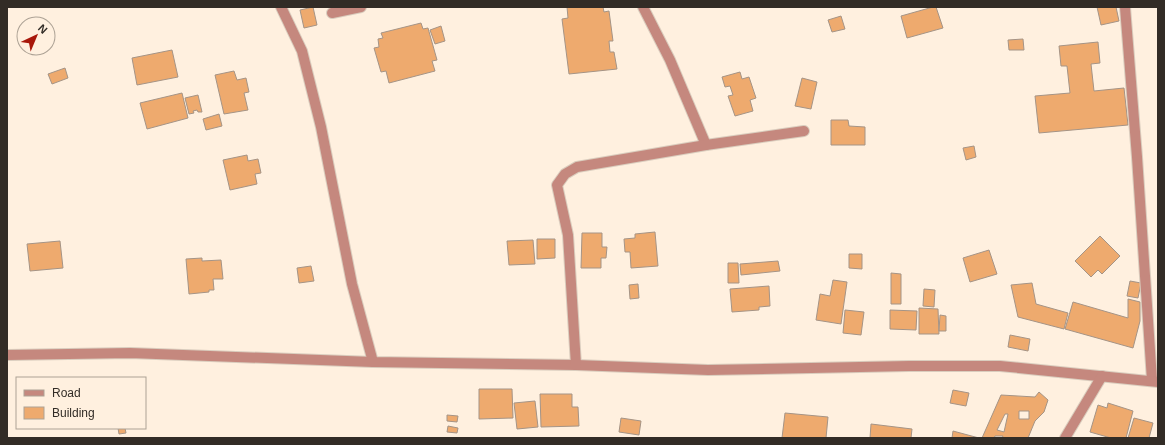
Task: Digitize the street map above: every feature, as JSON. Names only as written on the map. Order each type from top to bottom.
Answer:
[{"type":"street","points":[[281,7],[302,51],[321,127],[352,284],[373,362]]},
{"type":"street","points":[[332,13],[361,7]]},
{"type":"street","points":[[643,7],[670,60],[706,146]]},
{"type":"street","points":[[7,355],[130,353],[373,362],[576,365],[708,370],[909,366],[1000,366],[1155,381],[1149,334],[1125,7]]},
{"type":"street","points":[[576,365],[568,235],[557,185],[565,174],[577,167],[804,131]]},
{"type":"street","points":[[1149,334],[1158,328]]},
{"type":"street","points":[[1065,438],[1102,376]]},
{"type":"building","points":[[313,7],[317,25],[304,28],[300,10]]},
{"type":"building","points":[[567,7],[603,7],[604,12],[609,11],[613,41],[609,41],[610,52],[614,52],[617,69],[569,74],[562,19],[568,18]]},
{"type":"building","points":[[936,7],[943,28],[907,38],[901,16]]},
{"type":"building","points":[[1097,7],[1116,7],[1119,21],[1101,25]]},
{"type":"building","points":[[841,16],[845,29],[832,32],[828,20]]},
{"type":"building","points":[[421,23],[423,29],[428,28],[437,60],[432,61],[435,71],[389,83],[386,71],[381,72],[374,48],[379,47],[378,39],[383,38],[381,33]]},
{"type":"building","points":[[441,26],[445,41],[435,44],[430,30]]},
{"type":"building","points":[[1023,39],[1024,50],[1009,50],[1008,40]]},
{"type":"building","points":[[1098,42],[1100,63],[1091,64],[1094,91],[1124,88],[1128,125],[1039,133],[1035,96],[1070,93],[1067,66],[1061,66],[1059,46]]},
{"type":"building","points":[[172,50],[178,77],[137,85],[132,58]]},
{"type":"building","points":[[65,68],[68,78],[52,84],[48,74]]},
{"type":"building","points":[[234,71],[237,80],[246,78],[249,92],[244,93],[248,110],[224,114],[215,75]]},
{"type":"building","points":[[740,72],[742,79],[749,77],[756,98],[750,100],[753,111],[735,116],[728,96],[733,95],[730,86],[725,87],[722,77]]},
{"type":"building","points":[[802,78],[817,82],[811,109],[795,106]]},
{"type":"building","points":[[182,93],[188,118],[147,129],[140,103]]},
{"type":"building","points":[[198,95],[202,112],[198,112],[197,110],[193,111],[194,113],[189,114],[185,98]]},
{"type":"building","points":[[219,114],[222,126],[206,130],[203,119]]},
{"type":"building","points":[[831,120],[848,120],[849,126],[865,127],[865,145],[831,145]]},
{"type":"building","points":[[974,146],[976,157],[966,160],[963,148]]},
{"type":"building","points":[[247,155],[248,161],[258,159],[261,173],[255,174],[257,184],[230,190],[223,160]]},
{"type":"building","points":[[655,232],[658,266],[631,268],[630,252],[625,252],[624,239],[635,238],[635,234]]},
{"type":"building","points":[[582,233],[602,233],[602,247],[607,247],[606,258],[601,258],[601,268],[581,268]]},
{"type":"building","points":[[1100,236],[1120,256],[1102,274],[1098,270],[1091,277],[1075,261]]},
{"type":"building","points":[[537,239],[555,239],[555,258],[537,259]]},
{"type":"building","points":[[533,240],[535,264],[509,265],[507,241]]},
{"type":"building","points":[[60,241],[63,268],[30,271],[27,244]]},
{"type":"building","points":[[989,250],[997,274],[970,282],[963,258]]},
{"type":"building","points":[[849,254],[862,254],[862,269],[849,268]]},
{"type":"building","points":[[202,258],[202,261],[221,260],[223,279],[213,279],[214,290],[189,294],[186,259]]},
{"type":"building","points":[[778,261],[780,271],[741,275],[740,264]]},
{"type":"building","points":[[728,263],[738,263],[739,283],[728,283]]},
{"type":"building","points":[[311,266],[314,281],[299,283],[297,268]]},
{"type":"building","points":[[891,273],[901,274],[901,304],[891,304]]},
{"type":"building","points":[[833,280],[847,282],[841,324],[816,320],[820,294],[830,296]]},
{"type":"building","points":[[1130,281],[1141,283],[1138,298],[1127,296]]},
{"type":"building","points":[[1032,283],[1036,304],[1068,313],[1064,329],[1018,317],[1011,285]]},
{"type":"building","points":[[638,284],[639,298],[630,299],[629,285]]},
{"type":"building","points":[[769,286],[770,306],[759,307],[759,310],[732,312],[730,289]]},
{"type":"building","points":[[924,289],[935,290],[934,307],[923,306]]},
{"type":"building","points":[[1128,299],[1140,302],[1140,321],[1133,348],[1065,329],[1073,302],[1128,318]]},
{"type":"building","points":[[919,308],[938,309],[939,334],[919,334]]},
{"type":"building","points":[[845,310],[864,312],[861,335],[843,333]]},
{"type":"building","points":[[890,310],[917,311],[916,330],[890,329]]},
{"type":"building","points":[[940,315],[946,316],[946,331],[939,331]]},
{"type":"building","points":[[1010,335],[1030,339],[1028,351],[1008,347]]},
{"type":"building","points":[[479,389],[512,389],[513,418],[479,419]]},
{"type":"building","points":[[953,390],[969,393],[966,406],[950,403]]},
{"type":"building","points":[[1039,392],[1048,400],[1044,412],[1035,421],[1028,438],[1002,438],[1003,436],[995,436],[994,438],[982,438],[1001,395],[1035,397]],"holes":[[[1019,411],[1029,411],[1029,419],[1019,419]],[[1005,414],[1008,414],[1004,432],[997,430]]]},
{"type":"building","points":[[540,394],[572,394],[572,407],[578,407],[579,426],[541,427]]},
{"type":"building","points":[[535,401],[538,427],[517,429],[514,403]]},
{"type":"building","points":[[1108,403],[1133,411],[1126,438],[1111,438],[1090,432],[1098,405],[1107,408]]},
{"type":"building","points":[[785,413],[828,417],[826,438],[782,438]]},
{"type":"building","points":[[447,415],[458,416],[457,422],[447,421]]},
{"type":"building","points":[[621,418],[641,421],[639,435],[619,432]]},
{"type":"building","points":[[1134,418],[1153,423],[1149,438],[1128,438]]},
{"type":"building","points":[[871,424],[912,429],[911,438],[870,438]]},
{"type":"building","points":[[448,426],[458,428],[457,433],[447,432]]},
{"type":"building","points":[[118,429],[125,429],[126,433],[119,434]]},
{"type":"building","points":[[953,431],[979,438],[952,438]]}]
